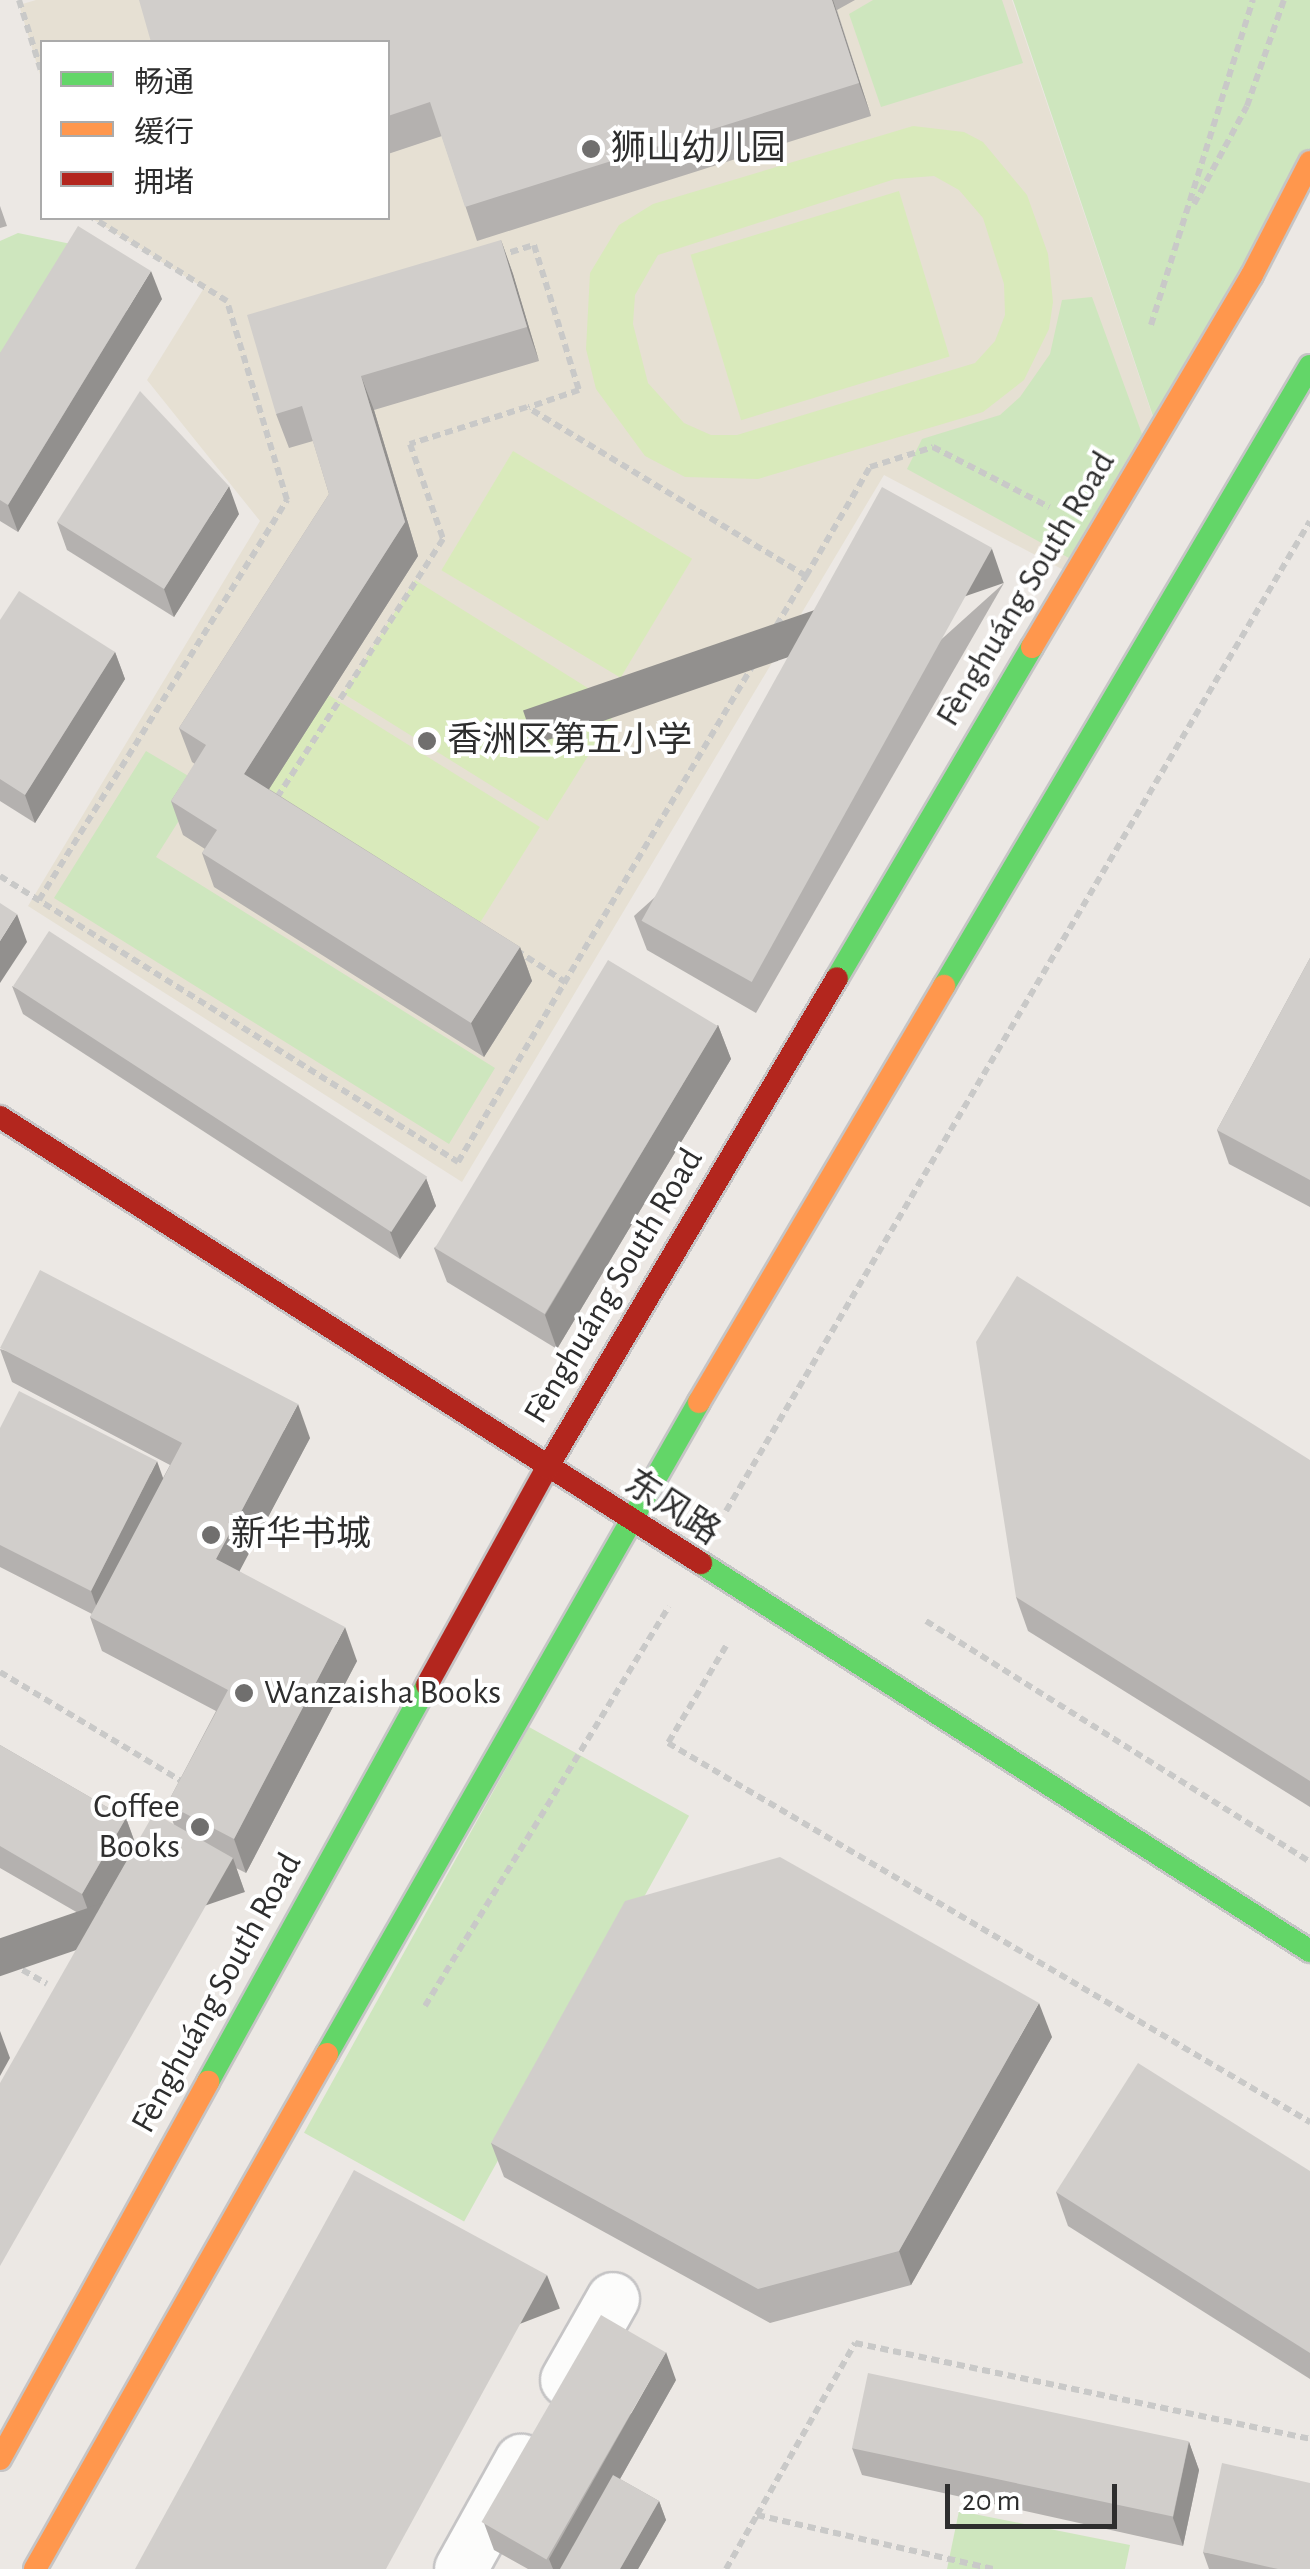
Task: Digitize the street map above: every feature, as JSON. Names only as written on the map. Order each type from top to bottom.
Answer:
[{"type":"main road","name":"Fènghuáng South Road","points":[[0,2459],[547,1468],[1252,275],[1310,162]]},
{"type":"main road","points":[[36,2569],[628,1522],[1310,366]]},
{"type":"main road","name":"东风路","points":[[0,1117],[628,1522],[1310,1951]]},
{"type":"street","points":[[461,2569],[613,2299]]},
{"type":"path","points":[[19,0],[40,68]]},
{"type":"path","points":[[1188,215],[1247,106],[1284,0]]},
{"type":"path","points":[[39,900],[286,500],[228,302],[96,220]]},
{"type":"path","points":[[293,808],[277,798],[442,539],[410,444],[579,390],[534,245],[478,262]]},
{"type":"path","points":[[237,334],[256,329]]},
{"type":"path","points":[[528,407],[806,576]]},
{"type":"path","points":[[0,876],[458,1162],[870,467],[934,447],[1099,534]]},
{"type":"path","points":[[501,941],[565,982]]},
{"type":"path","points":[[753,1601],[668,1743],[1310,2122]]},
{"type":"path","points":[[926,1621],[1310,1862]]},
{"type":"path","points":[[0,1672],[183,1782]]},
{"type":"path","points":[[0,1957],[48,1984]]},
{"type":"path","points":[[726,2569],[855,2342],[1310,2439]]},
{"type":"path","points":[[757,2515],[993,2569]]},
{"type":"shaded area","name":"香洲区第五小学","points":[[36,0],[1012,0],[1158,432],[1073,575],[884,475],[462,1182],[28,906],[260,521],[147,380],[204,288],[94,220],[390,220],[390,40],[40,40],[40,74],[19,5]]},
{"type":"green space","points":[[873,0],[1002,0],[1023,63],[881,107],[849,14]]},
{"type":"green space","points":[[1013,0],[1310,0],[1310,160],[1158,431]]},
{"type":"green space","points":[[913,126],[964,132],[983,142],[1027,195],[1048,254],[1053,302],[1049,329],[1024,380],[983,412],[758,479],[685,477],[645,456],[596,389],[586,349],[590,273],[619,225],[653,204]],"holes":[[[934,176],[959,190],[983,218],[1004,284],[1005,315],[995,341],[975,363],[737,435],[711,435],[684,423],[648,383],[633,324],[635,295],[658,255],[895,179]]]},
{"type":"green space","points":[[899,191],[950,356],[741,420],[691,255]]},
{"type":"green space","points":[[18,233],[76,245],[0,363],[0,241]]},
{"type":"green space","points":[[1092,297],[1142,434],[1069,558],[907,469],[922,439],[1000,415],[1020,397],[1050,354],[1062,300]]},
{"type":"green space","points":[[513,451],[692,559],[621,678],[441,570]]},
{"type":"green space","points":[[415,580],[619,707],[548,821],[344,694]]},
{"type":"green space","points":[[327,694],[540,827],[472,936],[259,803]]},
{"type":"green space","points":[[146,751],[202,784],[156,857],[495,1068],[449,1144],[54,898]]},
{"type":"green space","points":[[529,1727],[689,1816],[464,2222],[304,2133]]},
{"type":"green space","points":[[959,2511],[1130,2545],[1125,2569],[947,2569]]},
{"type":"building","points":[[139,0],[832,0],[859,83],[465,207],[430,102],[390,115],[390,40],[150,40]]},
{"type":"building","points":[[78,226],[151,271],[8,505],[0,500],[0,353]]},
{"type":"building","points":[[501,240],[527,327],[361,376],[405,522],[244,774],[520,947],[471,1023],[202,853],[217,830],[171,801],[206,745],[179,728],[329,494],[302,406],[276,414],[247,315]]},
{"type":"building","points":[[140,391],[229,486],[164,589],[57,522]]},
{"type":"building","points":[[882,487],[992,548],[752,982],[642,921]]},
{"type":"building","points":[[19,591],[115,652],[25,795],[0,779],[0,620]]},
{"type":"building","points":[[0,903],[17,914],[0,941]]},
{"type":"building","points":[[49,931],[427,1177],[391,1232],[13,986]]},
{"type":"building","points":[[1310,958],[1310,1180],[1217,1130]]},
{"type":"building","points":[[608,960],[718,1026],[545,1314],[435,1248]]},
{"type":"building","name":"新华书城","points":[[40,1270],[298,1404],[216,1559],[345,1627],[234,1839],[167,1804],[228,1690],[90,1617],[182,1443],[0,1348]]},
{"type":"building","points":[[1017,1276],[1310,1460],[1310,1781],[1016,1597],[976,1342]]},
{"type":"building","points":[[19,1391],[157,1461],[91,1591],[0,1545],[0,1428]]},
{"type":"building","points":[[0,1745],[126,1818],[82,1894],[0,1846]]},
{"type":"building","points":[[154,1813],[233,1858],[0,2266],[0,2083]]},
{"type":"building","points":[[780,1857],[1039,2003],[899,2251],[758,2289],[491,2143],[625,1901]]},
{"type":"building","points":[[1138,2063],[1310,2171],[1310,2353],[1056,2192]]},
{"type":"building","points":[[354,2170],[547,2275],[386,2569],[135,2569]]},
{"type":"building","points":[[601,2315],[666,2352],[546,2559],[482,2522]]},
{"type":"building","points":[[868,2373],[1189,2441],[1173,2517],[852,2448]]},
{"type":"building","points":[[1222,2463],[1310,2483],[1310,2569],[1278,2569],[1203,2552]]},
{"type":"building","points":[[613,2475],[659,2501],[620,2569],[560,2569]]},
{"type":"traffic: fast","points":[[944,986],[1310,366]]},
{"type":"traffic: fast","points":[[837,978],[1032,647]]},
{"type":"traffic: fast","points":[[327,2054],[699,1402]]},
{"type":"traffic: fast","points":[[701,1563],[1310,1951]]},
{"type":"traffic: fast","points":[[208,2082],[427,1685]]},
{"type":"traffic: slow","points":[[1032,647],[1252,275],[1310,162]]},
{"type":"traffic: slow","points":[[699,1402],[944,986]]},
{"type":"traffic: slow","points":[[35,2569],[327,2054]]},
{"type":"traffic: slow","points":[[0,2459],[208,2082]]},
{"type":"traffic: jam","points":[[427,1685],[547,1468],[837,978]]},
{"type":"traffic: jam","points":[[0,1117],[701,1563]]},
{"type":"place","name":"狮山幼儿园","points":[[591,149]]},
{"type":"place","name":"香洲区第五小学","points":[[427,741]]},
{"type":"place","name":"新华书城","points":[[211,1535]]},
{"type":"place","name":"Wanzaisha Books","points":[[244,1693]]},
{"type":"place","name":"Coffee Books","points":[[200,1827]]}]
